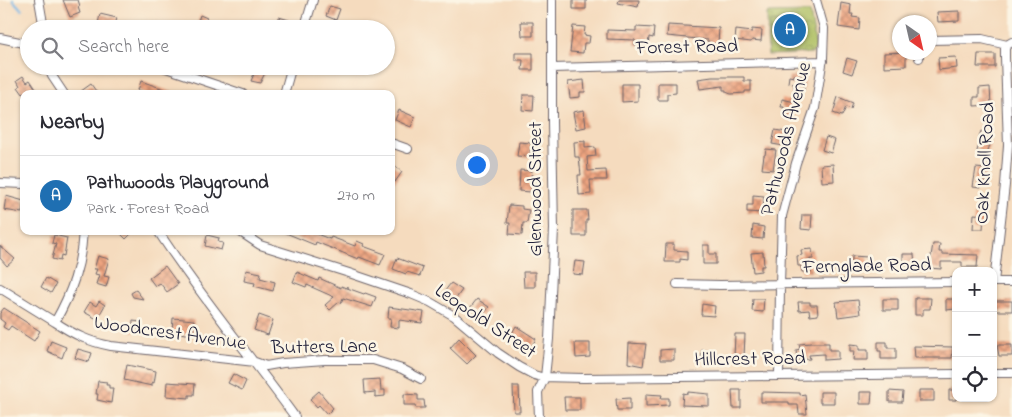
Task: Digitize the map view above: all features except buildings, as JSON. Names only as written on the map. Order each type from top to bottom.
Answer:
[{"type":"street","points":[[39,0],[42,20]]},
{"type":"street","points":[[307,20],[313,0]]},
{"type":"street","name":"Glenwood Street","points":[[539,417],[538,392],[545,377],[549,338],[554,229],[552,0]]},
{"type":"street","name":"Pathwoods Avenue","points":[[779,376],[781,227],[784,205],[815,108],[823,61],[824,28],[816,0]]},
{"type":"street","points":[[0,38],[20,42]]},
{"type":"street","points":[[937,40],[982,39],[1009,44]]},
{"type":"street","name":"Oak Knoll Road","points":[[995,267],[1008,145],[1005,48],[1009,44]]},
{"type":"street","name":"Forest Road","points":[[552,68],[823,61]]},
{"type":"street","points":[[52,75],[61,90]]},
{"type":"street","points":[[187,75],[231,90]]},
{"type":"street","points":[[285,90],[289,75]]},
{"type":"street","points":[[395,144],[408,149]]},
{"type":"street","points":[[0,184],[20,184]]},
{"type":"street","points":[[55,322],[69,295],[78,269],[82,235]]},
{"type":"street","points":[[161,235],[196,286],[295,417]]},
{"type":"street","name":"Leopold Street","points":[[244,235],[260,246],[349,273],[430,302],[454,316],[498,353],[519,367],[534,375],[545,377]]},
{"type":"street","name":"Fernglade Road","points":[[677,284],[780,285],[952,282]]},
{"type":"street","points":[[997,282],[1012,282]]},
{"type":"street","name":"Woodcrest Avenue","points":[[0,288],[75,335],[97,344],[255,362]]},
{"type":"street","name":"Butters Lane","points":[[255,362],[266,366],[325,360],[373,360],[402,369],[421,379]]},
{"type":"street","points":[[997,373],[1012,373]]},
{"type":"street","name":"Hillcrest Road","points":[[545,377],[952,374]]},
{"type":"green space","points":[[810,12],[816,47],[813,53],[768,55],[767,13]]},
{"type":"green space","points":[[770,21],[780,22],[779,35],[770,34]]},
{"type":"waterway","points":[[13,0],[22,10]]},
{"type":"place","name":"Pathwoods Playground","points":[[790,30]]}]
